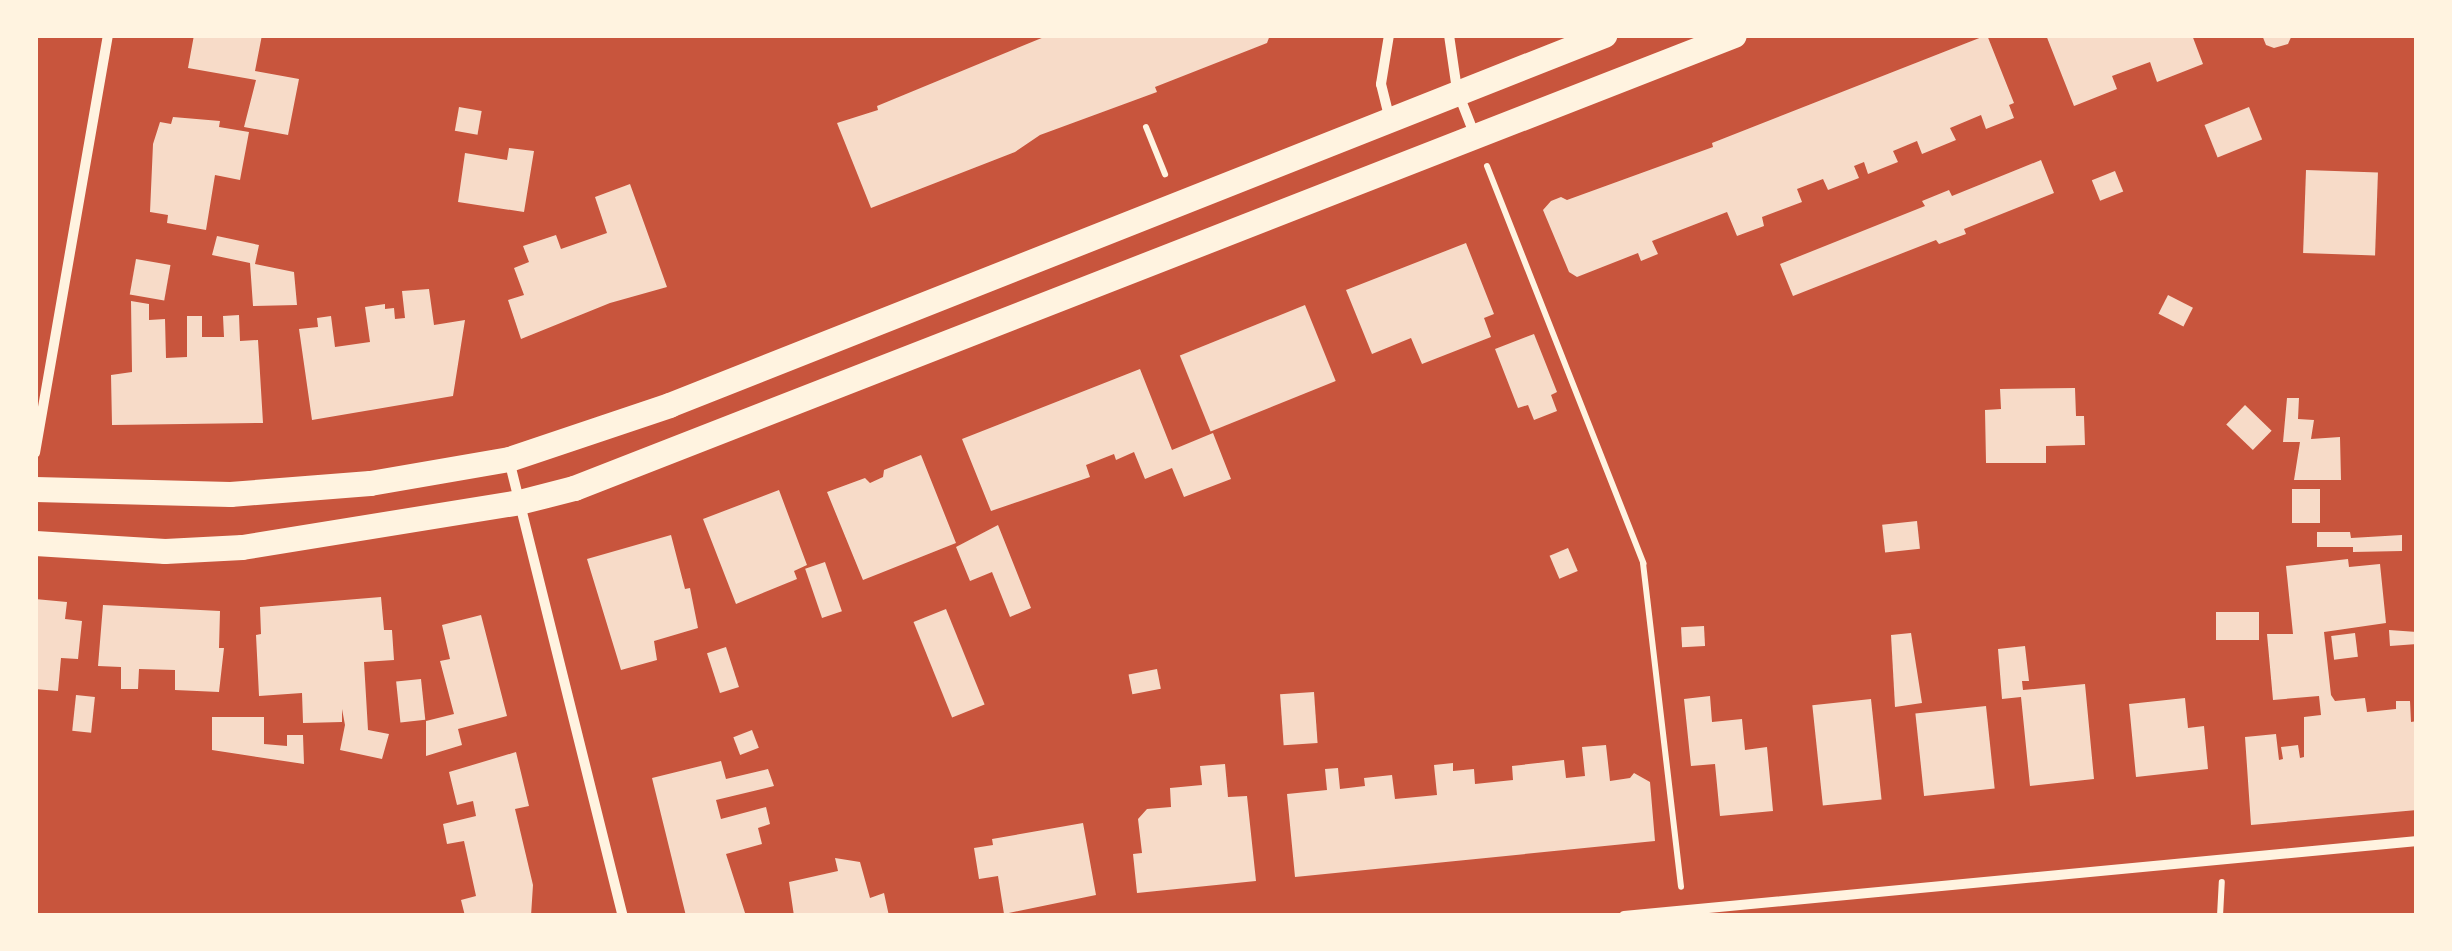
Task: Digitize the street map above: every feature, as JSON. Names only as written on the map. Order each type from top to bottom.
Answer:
[{"type":"main road","points":[[35,489],[230,494],[370,483],[509,458],[669,404],[1604,35]]},
{"type":"main road","points":[[35,543],[165,552],[242,547],[519,502],[574,488],[1734,35]]},
{"type":"street","points":[[35,453],[108,35]]},
{"type":"street","points":[[1389,35],[1381,84],[1389,118]]},
{"type":"street","points":[[1449,35],[1457,90],[1476,137]]},
{"type":"street","points":[[509,458],[624,916]]},
{"type":"street","points":[[1624,916],[2417,842]]},
{"type":"path","points":[[1146,127],[1178,203]]},
{"type":"path","points":[[1476,137],[1642,562],[1684,910]]},
{"type":"building","points":[[194,35],[262,35],[255,71],[299,79],[288,135],[244,127],[256,80],[188,68]]},
{"type":"building","points":[[1049,35],[1270,35],[1267,43],[1155,87],[1157,92],[1040,135],[1015,152],[871,208],[837,123],[878,110],[877,106]]},
{"type":"building","points":[[1987,35],[2014,103],[2009,105],[2014,118],[1986,129],[1981,115],[1950,128],[1956,140],[1922,154],[1917,141],[1893,151],[1898,162],[1868,174],[1864,162],[1854,166],[1859,178],[1828,190],[1823,179],[1797,189],[1802,202],[1762,217],[1764,226],[1737,236],[1727,212],[1652,241],[1658,254],[1641,261],[1638,253],[1577,277],[1569,272],[1543,210],[1551,201],[1561,197],[1567,200],[1713,147],[1712,143]]},
{"type":"building","points":[[2046,35],[2192,35],[2203,64],[2157,82],[2150,62],[2112,76],[2117,89],[2074,106]]},
{"type":"building","points":[[2262,35],[2292,35],[2288,44],[2274,48],[2266,45]]},
{"type":"building","points":[[459,107],[482,111],[477,135],[455,131]]},
{"type":"building","points":[[2249,107],[2262,139],[2218,157],[2204,125]]},
{"type":"building","points":[[173,117],[220,121],[219,127],[249,132],[240,180],[215,175],[206,230],[167,223],[168,215],[150,212],[153,144],[160,122],[171,124]]},
{"type":"building","points":[[509,148],[534,151],[524,212],[458,202],[465,153],[507,160]]},
{"type":"building","points":[[2041,160],[2054,193],[1964,229],[1966,234],[1939,244],[1936,240],[1793,296],[1780,264],[1925,206],[1922,201],[1949,190],[1952,196]]},
{"type":"building","points":[[2306,170],[2378,173],[2375,255],[2303,253]]},
{"type":"building","points":[[2115,171],[2123,191],[2100,201],[2092,180]]},
{"type":"building","points":[[630,184],[667,287],[610,303],[521,339],[508,300],[524,295],[514,268],[529,262],[523,246],[556,235],[561,249],[607,233],[595,197]]},
{"type":"building","points":[[217,236],[259,245],[255,264],[294,272],[297,305],[253,306],[250,263],[212,255]]},
{"type":"building","points":[[1466,243],[1494,314],[1484,318],[1491,337],[1422,364],[1411,338],[1372,354],[1346,290]]},
{"type":"building","points":[[136,259],[170,265],[164,301],[130,294]]},
{"type":"building","points":[[429,289],[434,325],[465,320],[453,396],[312,420],[299,329],[318,327],[317,318],[331,316],[335,347],[370,342],[365,307],[385,304],[385,309],[394,308],[395,319],[405,318],[402,291]]},
{"type":"building","points":[[2168,295],[2193,308],[2183,326],[2158,314]]},
{"type":"building","points":[[131,301],[149,304],[149,320],[165,319],[166,358],[187,357],[187,316],[202,316],[202,337],[224,337],[223,316],[239,315],[240,341],[258,340],[263,423],[112,425],[111,375],[132,372]]},
{"type":"building","points":[[1305,305],[1336,381],[1211,432],[1180,356]]},
{"type":"building","points":[[1534,334],[1557,392],[1551,395],[1557,411],[1534,420],[1528,405],[1518,408],[1495,349]]},
{"type":"building","points":[[1140,369],[1172,450],[1213,433],[1231,479],[1184,497],[1172,468],[1145,479],[1134,452],[1116,460],[1114,454],[1086,465],[1090,477],[991,511],[962,439]]},
{"type":"building","points":[[2075,388],[2076,416],[2084,416],[2085,445],[2046,446],[2046,463],[1986,463],[1985,410],[2001,409],[2000,389]]},
{"type":"building","points":[[2287,398],[2299,398],[2298,419],[2314,420],[2311,439],[2340,437],[2341,480],[2294,480],[2300,442],[2283,442]]},
{"type":"building","points":[[2245,405],[2272,431],[2253,450],[2226,424]]},
{"type":"building","points":[[921,455],[956,543],[863,580],[827,492],[865,478],[870,483],[883,477],[884,470]]},
{"type":"building","points":[[2292,489],[2320,489],[2320,523],[2292,523]]},
{"type":"building","points":[[779,490],[807,565],[794,571],[797,579],[736,604],[703,519]]},
{"type":"building","points":[[1917,521],[1920,549],[1885,553],[1882,525]]},
{"type":"building","points":[[998,525],[1031,608],[1010,617],[992,572],[970,581],[956,547]]},
{"type":"building","points":[[2317,532],[2350,532],[2351,538],[2402,535],[2402,551],[2353,552],[2353,547],[2317,547]]},
{"type":"building","points":[[671,535],[685,589],[690,588],[698,628],[654,641],[657,660],[621,670],[587,559]]},
{"type":"building","points":[[1568,548],[1578,571],[1559,579],[1550,556]]},
{"type":"building","points":[[2348,559],[2349,567],[2380,564],[2386,623],[2324,632],[2331,695],[2335,701],[2365,698],[2367,712],[2396,709],[2396,701],[2410,701],[2411,722],[2417,721],[2417,810],[2251,825],[2245,737],[2276,734],[2279,760],[2283,759],[2281,747],[2298,745],[2300,758],[2304,757],[2304,717],[2321,715],[2319,696],[2273,700],[2267,634],[2293,634],[2286,566]]},
{"type":"building","points":[[825,562],[842,611],[822,618],[805,569]]},
{"type":"building","points":[[381,597],[384,630],[392,630],[394,660],[364,662],[368,730],[389,734],[382,759],[340,750],[345,725],[342,709],[342,722],[303,723],[302,693],[259,696],[256,635],[261,634],[260,607]]},
{"type":"building","points":[[35,599],[67,602],[65,619],[82,621],[78,659],[61,658],[58,691],[35,689]]},
{"type":"building","points":[[103,605],[220,611],[219,648],[224,648],[219,692],[175,690],[175,670],[139,669],[138,689],[121,689],[121,667],[98,666]]},
{"type":"building","points":[[946,609],[985,704],[952,718],[914,622]]},
{"type":"building","points":[[2216,612],[2259,612],[2259,640],[2216,640]]},
{"type":"building","points":[[481,615],[507,716],[458,729],[462,745],[426,756],[426,721],[454,714],[440,661],[450,659],[442,625]]},
{"type":"building","points":[[1704,626],[1705,646],[1682,647],[1681,627]]},
{"type":"building","points":[[2389,630],[2417,632],[2417,644],[2390,646]]},
{"type":"building","points":[[1911,633],[1922,703],[1895,707],[1891,635]]},
{"type":"building","points":[[2355,633],[2358,657],[2334,660],[2331,636]]},
{"type":"building","points":[[2025,646],[2029,681],[2022,681],[2023,690],[2085,684],[2094,779],[2030,786],[2021,697],[2002,699],[1998,649]]},
{"type":"building","points":[[726,647],[739,687],[720,693],[707,653]]},
{"type":"building","points":[[1157,669],[1161,689],[1132,694],[1129,675]]},
{"type":"building","points":[[421,679],[425,720],[400,722],[396,682]]},
{"type":"building","points":[[1314,692],[1318,743],[1284,745],[1280,694]]},
{"type":"building","points":[[76,695],[95,697],[91,733],[72,731]]},
{"type":"building","points":[[1710,696],[1712,722],[1742,719],[1745,750],[1767,747],[1773,811],[1720,816],[1715,764],[1691,766],[1684,699]]},
{"type":"building","points":[[2185,698],[2188,728],[2204,726],[2208,769],[2136,777],[2129,704]]},
{"type":"building","points":[[1871,699],[1882,799],[1823,806],[1812,705]]},
{"type":"building","points":[[1986,706],[1995,789],[1924,796],[1915,713]]},
{"type":"building","points":[[212,717],[264,717],[264,744],[287,746],[287,735],[303,735],[304,764],[212,750]]},
{"type":"building","points":[[752,730],[759,748],[740,755],[733,737]]},
{"type":"building","points":[[1606,745],[1610,781],[1630,778],[1634,773],[1650,782],[1655,841],[1295,877],[1287,794],[1327,790],[1325,769],[1338,768],[1340,789],[1365,786],[1364,778],[1392,775],[1395,799],[1437,795],[1434,765],[1453,763],[1453,771],[1474,769],[1475,784],[1513,780],[1512,766],[1564,760],[1566,778],[1585,776],[1582,747]]},
{"type":"building","points":[[516,752],[529,806],[515,809],[533,885],[531,916],[465,916],[461,900],[476,896],[464,841],[447,844],[443,824],[476,816],[473,801],[457,805],[449,772]]},
{"type":"building","points":[[721,761],[726,779],[768,769],[774,786],[716,800],[721,819],[766,807],[770,824],[758,828],[762,844],[726,854],[746,916],[686,916],[652,778]]},
{"type":"building","points":[[1225,764],[1228,797],[1247,796],[1256,881],[1137,893],[1133,854],[1142,853],[1138,819],[1147,809],[1171,807],[1170,788],[1202,785],[1200,766]]},
{"type":"building","points":[[1083,823],[1096,895],[1004,914],[998,876],[979,879],[974,848],[993,845],[992,839]]},
{"type":"building","points":[[835,858],[860,862],[870,898],[884,893],[889,916],[794,916],[789,882],[838,871]]}]
